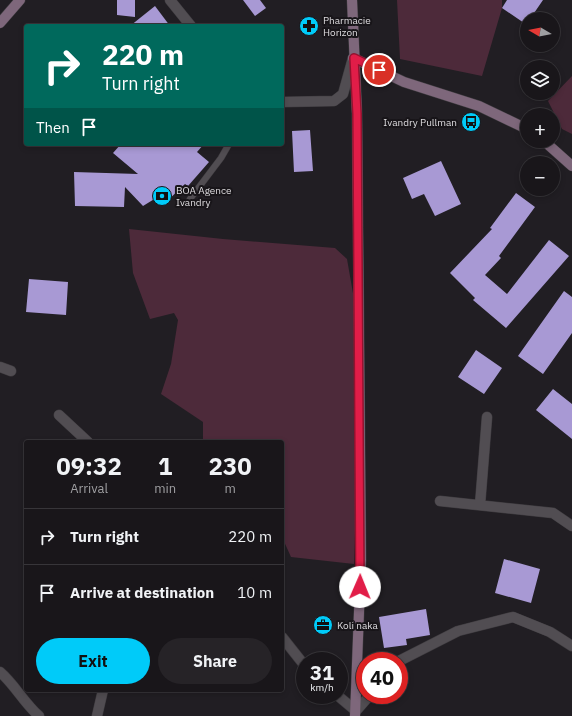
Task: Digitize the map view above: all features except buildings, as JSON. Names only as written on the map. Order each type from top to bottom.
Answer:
[{"type":"street","points":[[1,20],[20,0]]},
{"type":"street","points":[[170,0],[189,24]]},
{"type":"street","points":[[352,0],[357,114],[361,554],[356,714]]},
{"type":"street","points":[[284,102],[334,101],[343,94],[354,58]]},
{"type":"street","points":[[354,58],[404,82],[479,106],[520,126]]},
{"type":"street","points":[[552,148],[572,166]]},
{"type":"street","points":[[0,367],[11,371]]},
{"type":"street","points":[[59,415],[86,440]]},
{"type":"street","points":[[480,505],[487,417]]},
{"type":"street","points":[[440,501],[553,513],[572,526]]},
{"type":"street","points":[[408,656],[458,631],[513,617],[550,632],[572,646]]},
{"type":"street","points":[[284,640],[296,655]]},
{"type":"street","points":[[0,672],[7,678],[30,708],[39,716]]},
{"type":"street","points":[[97,716],[103,692]]},
{"type":"street","points":[[346,704],[356,714]]},
{"type":"street","points":[[356,714],[363,704]]},
{"type":"lane","points":[[190,199],[221,158],[228,146]]},
{"type":"shaded area","points":[[397,0],[502,0],[502,8],[482,76],[400,59]]},
{"type":"shaded area","points":[[572,76],[572,134],[562,129],[560,125],[560,108],[552,108],[548,101],[560,100],[560,88]]},
{"type":"shaded area","points":[[129,229],[223,239],[335,248],[347,259],[354,299],[357,466],[354,564],[291,557],[284,541],[284,440],[203,440],[203,422],[161,394],[171,364],[178,320],[174,313],[150,319],[133,273]]},
{"type":"place","name":"Pharmacie Horizon","points":[[309,26]]},
{"type":"place","name":"Ivandry Pullman","points":[[471,122]]},
{"type":"place","name":"BOA Agence Ivandry","points":[[162,196]]},
{"type":"place","name":"Koli naka","points":[[323,625]]},
{"type":"route","points":[[360,587],[358,247],[356,191],[357,114],[354,58],[379,70]]}]
